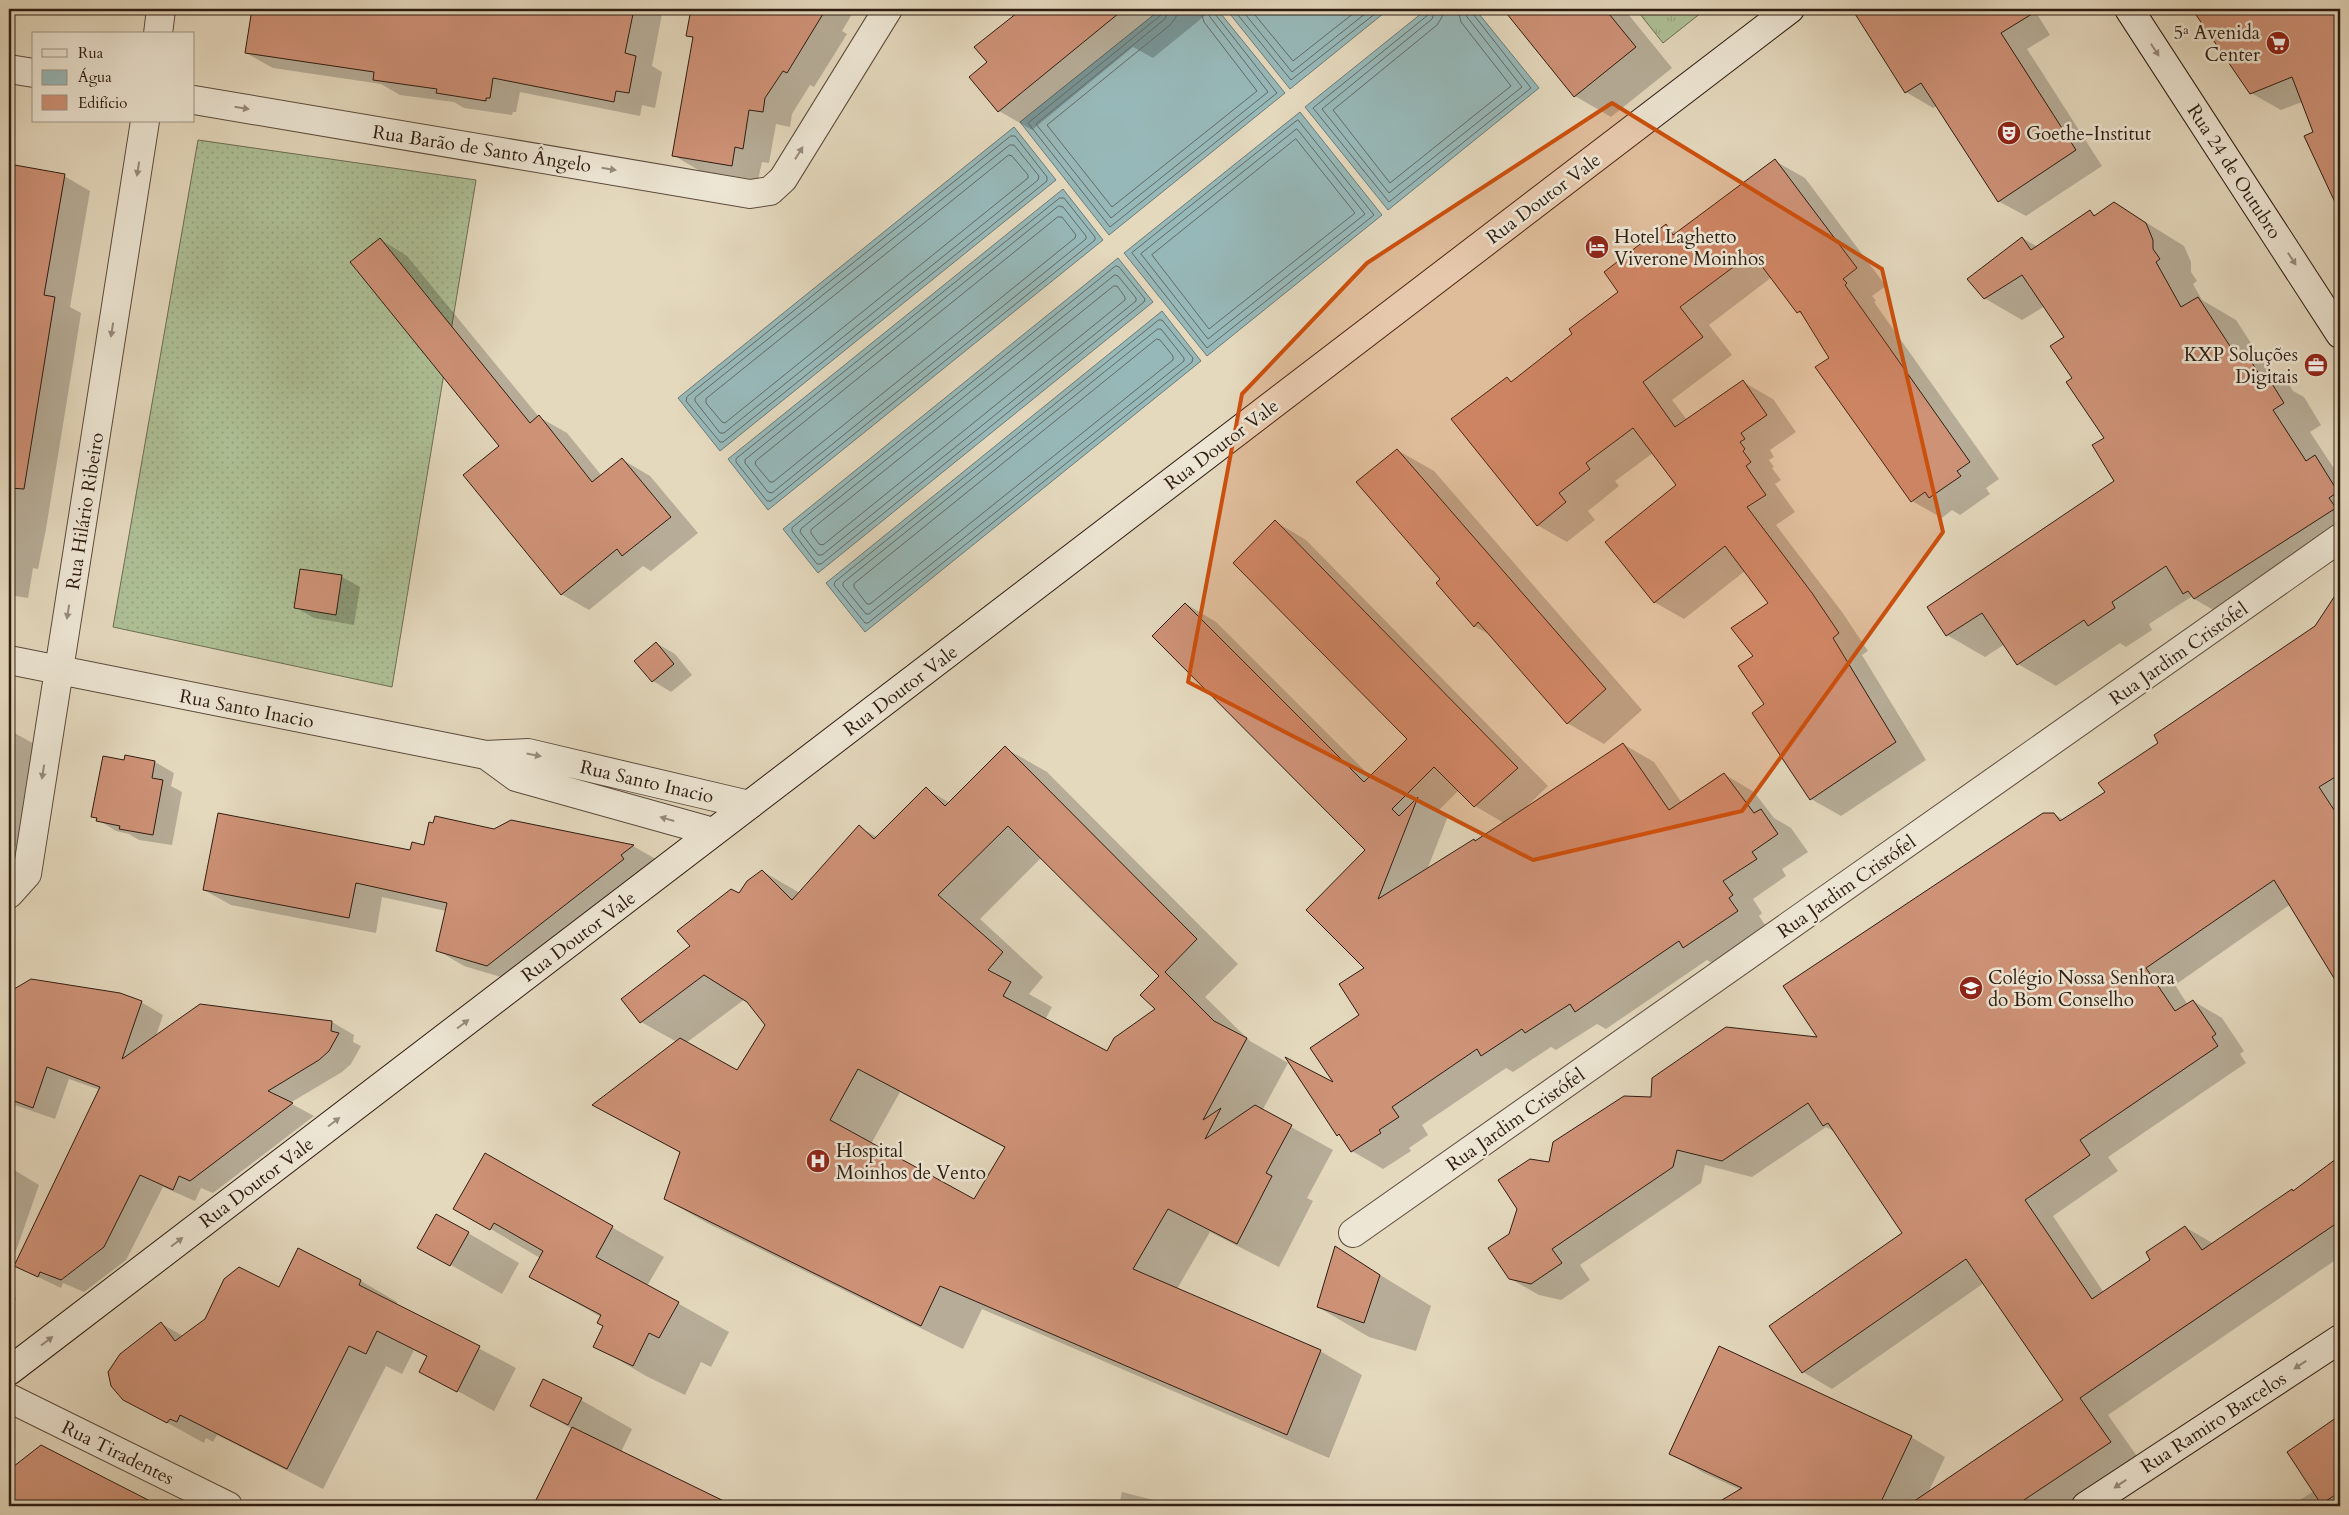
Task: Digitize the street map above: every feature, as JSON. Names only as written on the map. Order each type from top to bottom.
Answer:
[{"type":"street","points":[[158,32],[161,9]]},
{"type":"street","name":"Rua Barão de Santo Ângelo","points":[[195,100],[750,194],[770,191],[783,179],[888,9]]},
{"type":"street","name":"Rua Doutor Vale","points":[[9,1370],[1790,9]]},
{"type":"street","name":"Rua 24 de Outubro","points":[[2129,9],[2340,334]]},
{"type":"street","points":[[9,69],[32,73]]},
{"type":"street","name":"Rua Hilário Ribeiro","points":[[9,894],[27,874],[145,122]]},
{"type":"street","name":"Rua Jardim Cristófel","points":[[1353,1233],[2340,538]]},
{"type":"street","name":"Rua Santo Inacio","points":[[9,660],[486,755],[528,753],[749,805]]},
{"type":"street","name":"Rua Santo Inacio","points":[[486,755],[516,777],[713,832]]},
{"type":"street","name":"Rua Ramiro Barcelos","points":[[2086,1506],[2340,1338]]},
{"type":"street","name":"Rua Tiradentes","points":[[9,1398],[228,1506]]},
{"type":"highlighted area","points":[[1612,103],[1882,269],[1943,532],[1742,811],[1533,860],[1188,682],[1242,394],[1367,263]]},
{"type":"green space","points":[[1636,9],[1706,9],[1663,43]]},
{"type":"green space","points":[[198,140],[476,180],[392,687],[113,627]]},
{"type":"water","points":[[1161,9],[1217,9],[1285,93],[1109,235],[1020,122]]},
{"type":"water","points":[[1226,9],[1389,9],[1290,89]]},
{"type":"water","points":[[1427,9],[1475,9],[1539,88],[1388,210],[1305,107]]},
{"type":"water","points":[[1300,112],[1382,215],[1207,356],[1124,253]]},
{"type":"water","points":[[1014,127],[1056,180],[720,451],[678,398]]},
{"type":"water","points":[[1063,189],[1103,240],[768,510],[728,459]]},
{"type":"water","points":[[1118,258],[1153,302],[818,573],[783,529]]},
{"type":"water","points":[[1162,311],[1201,361],[865,632],[826,583]]},
{"type":"building","points":[[252,9],[634,9],[625,53],[636,56],[629,93],[616,91],[614,102],[493,78],[490,98],[486,98],[486,101],[436,93],[437,89],[373,80],[374,72],[245,53]]},
{"type":"building","points":[[691,9],[826,9],[787,73],[783,71],[765,98],[763,112],[749,110],[743,149],[735,147],[732,166],[672,156],[693,37],[686,36]]},
{"type":"building","points":[[1022,9],[1124,9],[998,112],[969,77],[987,62],[974,47]]},
{"type":"building","points":[[1503,9],[1605,9],[1636,47],[1574,97]]},
{"type":"building","points":[[1852,9],[2040,9],[2001,33],[2076,150],[1998,202],[1921,83],[1905,93]]},
{"type":"building","name":"5ª Avenida Center","points":[[2192,9],[2340,9],[2340,213],[2304,136],[2313,132],[2292,77],[2250,94]]},
{"type":"building","points":[[1775,159],[1857,268],[1843,279],[1847,283],[1845,285],[1970,462],[1957,471],[1961,476],[1929,498],[1925,492],[1911,502],[1815,367],[1829,358],[1800,311],[1797,313],[1752,253],[1680,307],[1703,337],[1643,382],[1675,427],[1743,380],[1767,415],[1741,433],[1745,439],[1740,442],[1745,449],[1743,451],[1751,462],[1746,466],[1766,495],[1747,507],[1812,593],[1839,633],[1833,638],[1896,742],[1810,800],[1752,713],[1764,704],[1738,666],[1753,656],[1731,628],[1768,603],[1725,546],[1654,603],[1605,542],[1676,485],[1633,428],[1586,463],[1590,469],[1559,493],[1566,502],[1537,526],[1451,419],[1507,377],[1511,382],[1572,334],[1569,329],[1618,292],[1604,272],[1666,224],[1673,235]]},
{"type":"building","points":[[9,164],[65,174],[44,295],[55,297],[24,489],[9,488]]},
{"type":"building","points":[[2114,202],[2146,223],[2153,240],[2153,249],[2160,259],[2156,262],[2181,307],[2198,297],[2241,363],[2249,358],[2261,377],[2266,374],[2284,403],[2273,410],[2306,461],[2315,455],[2338,492],[2329,498],[2336,508],[2194,599],[2188,591],[2183,594],[2166,566],[2112,602],[2115,608],[2088,626],[2084,620],[2017,665],[1982,613],[1946,636],[1927,607],[2114,481],[2092,445],[2104,438],[2066,382],[2072,378],[2050,346],[2064,337],[2022,275],[1984,299],[1967,279],[2022,237],[2031,250],[2090,210],[2094,216]]},
{"type":"building","points":[[380,238],[530,423],[539,415],[592,482],[622,458],[671,517],[622,556],[617,549],[561,595],[463,475],[499,446],[350,262]]},
{"type":"building","points":[[1397,449],[1606,689],[1567,724],[1478,622],[1474,627],[1436,583],[1440,579],[1356,482]]},
{"type":"building","points":[[1275,520],[1518,768],[1474,807],[1434,767],[1392,809],[1399,816],[1418,797],[1378,899],[1474,839],[1475,841],[1623,743],[1669,810],[1724,773],[1754,813],[1761,809],[1778,834],[1752,852],[1757,859],[1723,881],[1733,895],[1729,898],[1738,911],[1683,948],[1679,941],[1575,1012],[1570,1004],[1525,1033],[1522,1029],[1481,1056],[1477,1049],[1392,1107],[1399,1117],[1379,1130],[1381,1133],[1351,1152],[1339,1134],[1337,1136],[1285,1057],[1333,1082],[1310,1048],[1359,1015],[1339,984],[1364,968],[1306,910],[1365,850],[1152,636],[1185,603],[1364,782],[1407,739],[1233,563]]},
{"type":"building","points":[[300,569],[342,575],[336,615],[294,608]]},
{"type":"building","points":[[2340,588],[2340,774],[2319,787],[2340,819],[2340,988],[2274,880],[2146,968],[2175,1011],[2193,1000],[2216,1034],[2212,1037],[2218,1046],[2080,1140],[2090,1155],[2025,1200],[2092,1299],[2150,1260],[2146,1252],[2185,1226],[2202,1250],[2292,1189],[2293,1191],[2340,1156],[2340,1221],[2080,1398],[2111,1442],[2015,1506],[1907,1506],[2063,1400],[1966,1259],[1802,1373],[1769,1326],[1902,1233],[1828,1123],[1823,1126],[1808,1103],[1722,1161],[1677,1150],[1673,1167],[1552,1249],[1562,1263],[1531,1284],[1509,1279],[1488,1248],[1509,1234],[1517,1209],[1498,1180],[1530,1159],[1549,1162],[1553,1142],[1624,1096],[1651,1097],[1652,1078],[1726,1027],[1817,1037],[1783,986],[2043,813],[2054,813],[2060,821],[2105,792],[2098,783],[2158,743],[2154,735],[2315,626]]},
{"type":"building","points":[[656,642],[674,664],[652,682],[634,661]]},
{"type":"building","points":[[1005,746],[1197,939],[1165,972],[1214,1021],[1247,1038],[1203,1120],[1221,1108],[1205,1139],[1255,1105],[1292,1125],[1266,1173],[1272,1176],[1237,1244],[1168,1209],[1133,1269],[1321,1350],[1287,1435],[940,1286],[921,1326],[664,1199],[680,1152],[592,1105],[680,1038],[737,1070],[765,1025],[747,1002],[704,975],[640,1023],[621,999],[690,946],[677,931],[731,889],[739,893],[747,881],[762,870],[792,900],[859,825],[874,839],[926,787],[945,806]],"holes":[[[1008,826],[1159,976],[1140,995],[1155,1009],[1114,1038],[1107,1051],[1003,996],[1011,982],[988,970],[1003,952],[938,895]],[[858,1069],[1005,1147],[974,1199],[830,1120]]]},
{"type":"building","points":[[125,755],[155,761],[152,778],[163,780],[153,835],[119,829],[120,826],[96,821],[97,818],[91,817],[103,756],[124,760]]},
{"type":"building","points":[[218,813],[410,850],[412,842],[424,845],[429,822],[433,823],[435,816],[494,829],[511,820],[634,845],[621,855],[624,859],[487,966],[436,951],[447,903],[356,883],[349,918],[203,890]]},
{"type":"building","points":[[31,979],[120,993],[142,1001],[122,1059],[200,1004],[332,1021],[331,1031],[339,1033],[329,1051],[319,1060],[268,1091],[293,1103],[190,1181],[179,1176],[173,1190],[140,1175],[104,1247],[61,1280],[40,1272],[38,1277],[14,1266],[100,1087],[47,1067],[33,1108],[9,1099],[9,992]]},
{"type":"building","points":[[485,1153],[613,1226],[596,1257],[679,1302],[659,1338],[649,1333],[633,1366],[593,1347],[603,1326],[597,1323],[601,1315],[529,1277],[543,1251],[494,1223],[490,1230],[453,1209]]},
{"type":"building","points":[[436,1214],[469,1232],[450,1266],[417,1248]]},
{"type":"building","points":[[1335,1246],[1380,1275],[1364,1323],[1317,1307]]},
{"type":"building","points":[[298,1248],[361,1280],[359,1285],[480,1346],[457,1392],[419,1372],[427,1356],[377,1331],[366,1354],[349,1346],[287,1469],[180,1415],[177,1422],[170,1419],[167,1423],[123,1400],[111,1386],[108,1372],[120,1354],[161,1322],[175,1341],[205,1319],[224,1279],[239,1267],[279,1287]]},
{"type":"building","points":[[1719,1346],[1912,1436],[1879,1506],[1712,1506],[1742,1488],[1669,1454]]},
{"type":"building","points":[[543,1379],[582,1398],[568,1425],[530,1406]]},
{"type":"building","points":[[2340,1415],[2340,1492],[2321,1504],[2287,1452]]},
{"type":"building","points":[[572,1427],[734,1506],[533,1506]]},
{"type":"building","points":[[41,1445],[160,1506],[9,1506],[9,1470]]},
{"type":"place","name":"5ª Avenida Center","points":[[2278,43]]},
{"type":"place","name":"Goethe-Institut","points":[[2009,133]]},
{"type":"place","name":"Hotel Laghetto Viverone Moinhos","points":[[1597,247]]},
{"type":"place","name":"KXP Soluções Digitais","points":[[2316,365]]},
{"type":"place","name":"Colégio Nossa Senhora do Bom Conselho","points":[[1971,988]]},
{"type":"place","name":"Hospital Moinhos de Vento","points":[[818,1161]]}]
